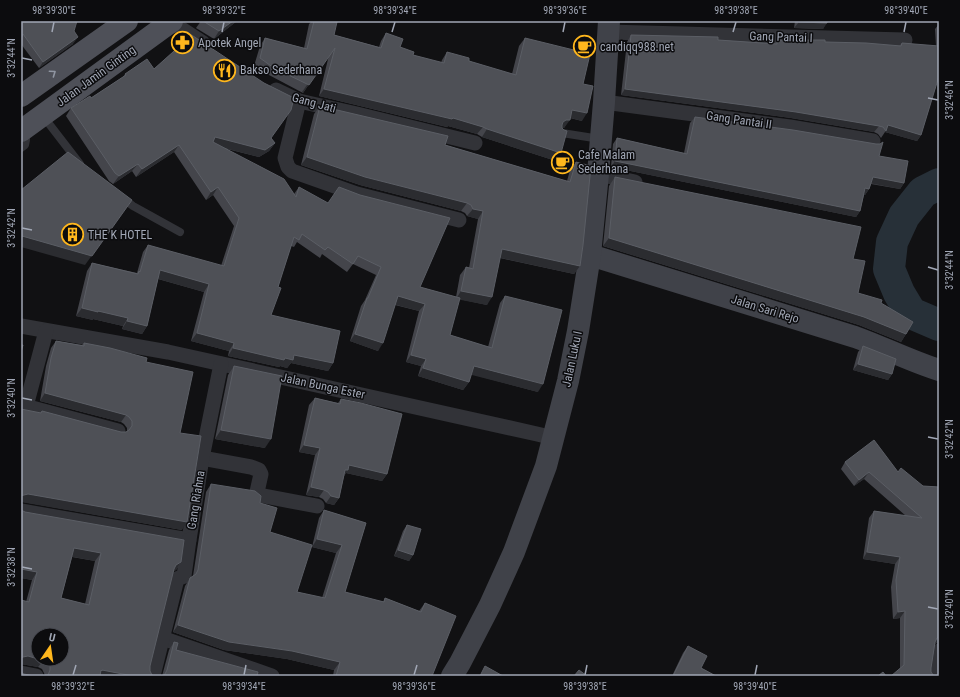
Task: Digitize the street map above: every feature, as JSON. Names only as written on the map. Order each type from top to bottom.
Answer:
[{"type":"main road","points":[[21,96],[127,21]]},
{"type":"main road","name":"Jalan Jamin Ginting","points":[[22,136],[42,116],[171,21]]},
{"type":"street","points":[[171,21],[214,50]]},
{"type":"street","name":"Gang Pantai I","points":[[609,26],[905,40]]},
{"type":"street","name":"Jalan Luku I","points":[[452,676],[490,605],[514,552],[546,466],[568,381],[578,331],[590,255],[601,139],[609,26]]},
{"type":"street","name":"Gang Jati","points":[[264,83],[299,101],[475,143]]},
{"type":"street","points":[[299,101],[285,158],[285,162],[292,171],[357,194],[459,220]]},
{"type":"street","name":"Gang Pantai II","points":[[604,102],[782,126],[873,141]]},
{"type":"street","points":[[598,174],[652,185]]},
{"type":"street","name":"Jalan Sari Rejo","points":[[590,255],[855,337],[939,370]]},
{"type":"street","name":"Jalan Bunga Ester","points":[[21,326],[168,352],[554,438]]},
{"type":"street","points":[[46,331],[24,406],[118,431]]},
{"type":"street","name":"Gang Riahna","points":[[21,511],[189,540],[202,458],[221,364]]},
{"type":"street","points":[[202,458],[252,467],[259,470],[261,474],[257,492],[259,495],[317,506]]},
{"type":"street","points":[[153,676],[177,579],[184,576],[189,540]]},
{"type":"street","points":[[162,638],[272,676]]},
{"type":"street","points":[[935,676],[939,651]]},
{"type":"street","points":[[21,673],[36,676]]},
{"type":"lane","points":[[42,116],[81,166],[85,169]]},
{"type":"lane","points":[[562,133],[601,139]]},
{"type":"lane","points":[[116,193],[133,206],[180,232]]},
{"type":"building","points":[[21,21],[77,21],[74,31],[78,37],[43,62],[23,34],[21,39]]},
{"type":"building","points":[[203,21],[233,21],[219,31]]},
{"type":"building","points":[[314,21],[337,22],[334,35],[381,48],[386,33],[403,39],[400,47],[414,52],[413,55],[444,63],[447,52],[469,58],[469,61],[516,75],[525,38],[590,54],[583,84],[593,86],[587,113],[572,110],[570,120],[563,122],[562,128],[567,131],[561,153],[453,118],[324,89],[335,48],[309,85],[274,68],[260,58],[265,38],[307,49]]},
{"type":"building","points":[[827,21],[827,23],[799,22]]},
{"type":"building","points":[[187,32],[264,83],[294,98],[291,110],[271,138],[275,143],[265,150],[215,137],[213,142],[284,179],[296,197],[299,187],[328,203],[339,187],[360,195],[450,218],[420,287],[460,298],[450,335],[492,348],[505,296],[562,310],[543,384],[474,366],[469,382],[423,368],[426,359],[411,355],[425,304],[398,296],[383,343],[355,334],[367,298],[381,267],[358,256],[353,264],[328,247],[325,250],[302,234],[299,240],[294,237],[278,287],[281,288],[271,315],[340,331],[333,363],[294,355],[293,360],[285,358],[284,360],[233,348],[234,343],[197,333],[209,284],[160,270],[147,326],[127,321],[128,318],[82,308],[92,263],[138,274],[139,271],[140,272],[148,245],[224,266],[239,218],[218,187],[211,192],[179,145],[142,169],[138,164],[119,176],[115,173],[71,108],[90,96],[91,98],[147,59],[154,69],[183,43],[180,41]]},
{"type":"building","points":[[631,35],[718,37],[718,40],[777,44],[777,40],[825,40],[825,42],[901,46],[902,43],[939,46],[939,76],[921,135],[888,125],[886,131],[883,127],[879,126],[796,112],[625,89]]},
{"type":"building","points":[[320,106],[448,136],[445,145],[570,182],[576,162],[591,166],[580,266],[502,249],[492,297],[461,291],[466,267],[473,269],[483,211],[473,209],[471,205],[467,203],[365,177],[307,157]]},
{"type":"building","points":[[695,117],[793,130],[876,144],[883,142],[879,156],[908,161],[904,183],[873,177],[869,189],[865,188],[860,211],[615,161],[617,138],[687,154]]},
{"type":"building","name":"THE K HOTEL","points":[[68,152],[132,200],[92,256],[22,236],[21,240],[21,190]]},
{"type":"building","points":[[615,177],[861,227],[853,259],[865,261],[858,293],[882,300],[881,303],[913,322],[906,334],[864,317],[609,238]]},
{"type":"building","points":[[56,341],[84,346],[84,343],[110,348],[147,358],[146,362],[193,372],[180,433],[201,436],[187,522],[28,494],[21,496],[21,409],[41,413],[42,411],[121,432],[126,432],[132,426],[132,421],[126,415],[45,393],[51,358]]},
{"type":"building","points":[[863,346],[896,359],[892,374],[858,364]]},
{"type":"building","points":[[234,366],[282,376],[271,439],[221,430]]},
{"type":"building","points":[[315,398],[340,404],[341,399],[402,414],[387,474],[349,465],[348,470],[345,470],[339,498],[331,496],[324,490],[311,487],[320,448],[304,445]]},
{"type":"building","points":[[874,440],[898,472],[901,468],[923,486],[939,487],[939,637],[935,642],[931,668],[931,672],[934,676],[891,676],[904,665],[905,611],[898,612],[896,580],[900,557],[867,552],[874,511],[922,518],[869,472],[859,480],[845,462]]},
{"type":"building","points":[[211,484],[255,491],[261,496],[260,503],[277,508],[270,532],[312,545],[297,592],[325,598],[342,545],[317,539],[324,510],[366,523],[345,592],[384,602],[385,598],[421,612],[425,603],[456,616],[432,676],[336,676],[340,662],[292,651],[229,642],[178,625],[190,578],[196,574],[198,570]]},
{"type":"building","points":[[21,510],[25,512],[184,540],[181,562],[176,565],[174,569],[150,666],[150,671],[154,676],[133,676],[101,670],[100,676],[45,676],[48,675],[50,667],[70,667],[70,627],[30,627],[30,657],[21,658],[21,600],[29,602],[37,572],[21,569]],"holes":[[[74,548],[101,553],[89,605],[61,598]]]},
{"type":"building","points":[[407,525],[421,529],[413,555],[398,550]]},
{"type":"building","points":[[174,642],[178,643],[176,650],[258,672],[257,676],[162,676],[167,670]]},
{"type":"building","points":[[688,646],[707,656],[701,668],[716,676],[673,676]]},
{"type":"building","points":[[485,666],[503,676],[480,676]]},
{"type":"building","points":[[579,670],[587,676],[574,676]]},
{"type":"building","points":[[21,672],[24,674],[34,676],[21,676]]},
{"type":"building","points":[[883,672],[886,676],[878,676]]},
{"type":"waterway","points":[[939,184],[923,192],[904,216],[892,242],[889,269],[899,293],[911,313],[939,325]]},
{"type":"place","name":"Apotek Angel","points":[[183,43]]},
{"type":"place","name":"candiqq988.net","points":[[585,47]]},
{"type":"place","name":"Bakso Sederhana","points":[[224,70]]},
{"type":"place","name":"Cafe Malam Sederhana","points":[[563,162]]},
{"type":"place","name":"THE K HOTEL","points":[[72,235]]}]
